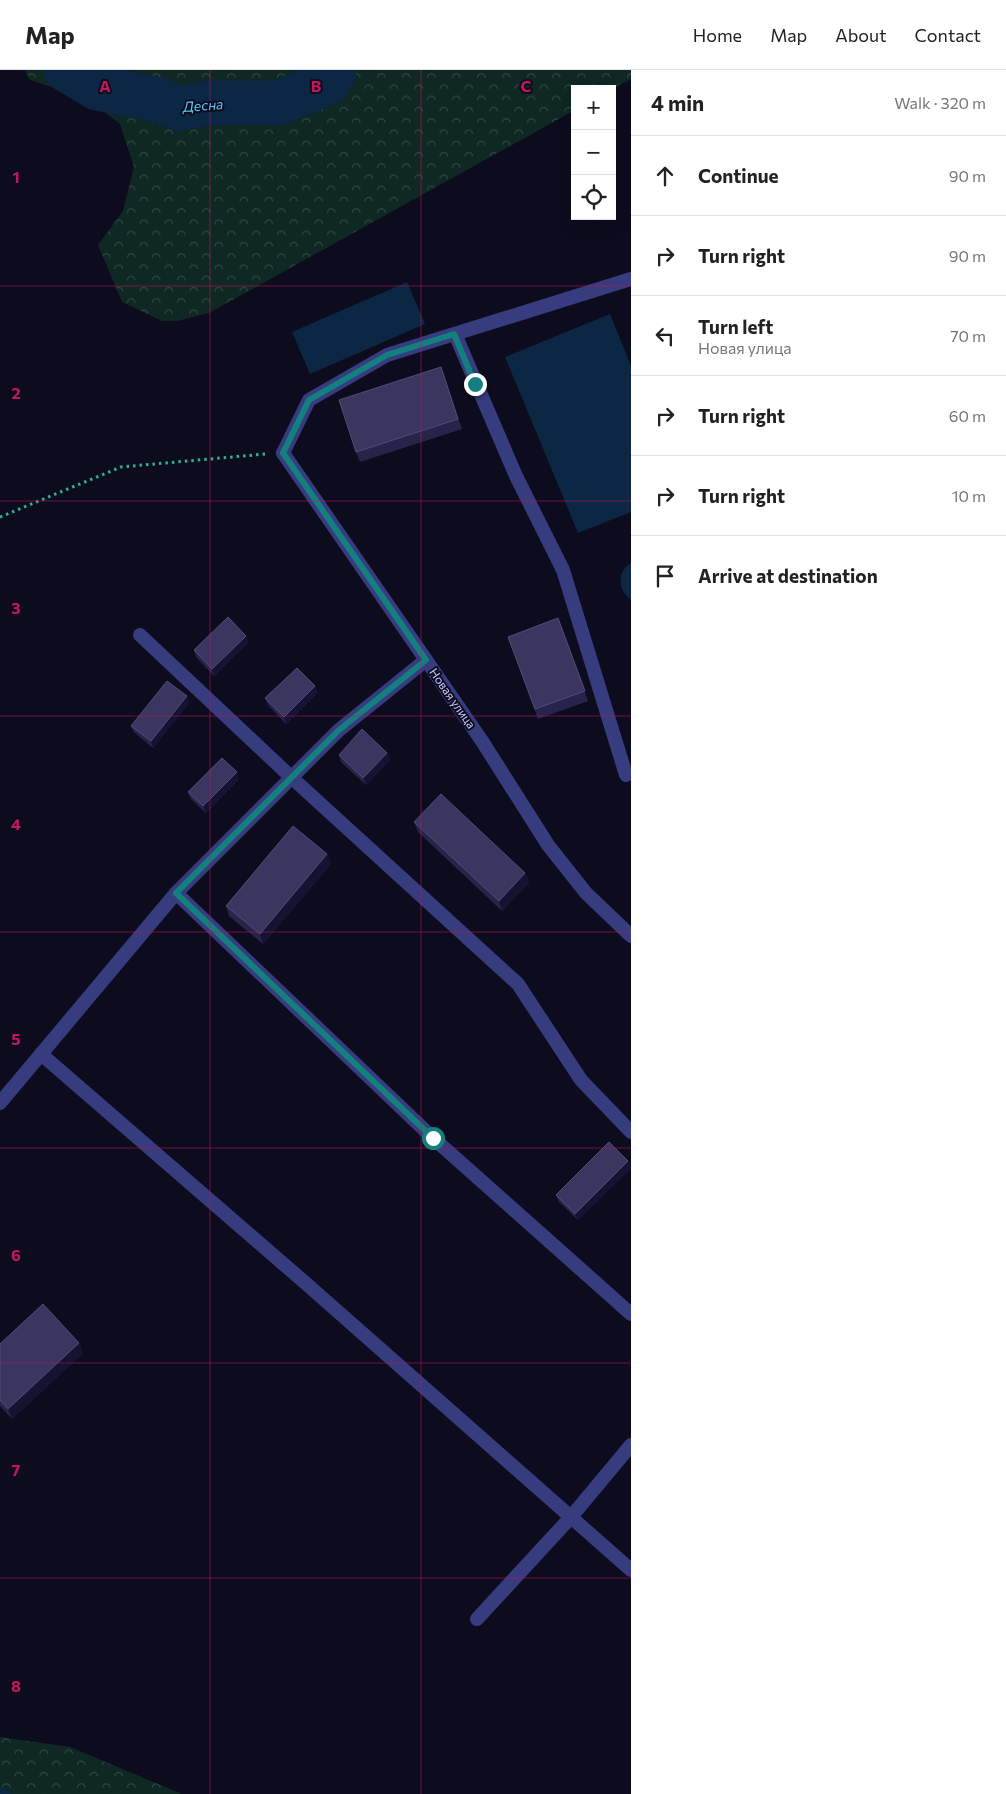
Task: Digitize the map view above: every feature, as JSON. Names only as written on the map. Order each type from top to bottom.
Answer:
[{"type":"street","points":[[283,453],[309,400],[387,355],[631,279]]},
{"type":"street","points":[[454,334],[516,476],[563,570],[626,775]]},
{"type":"street","name":"Новая улица","points":[[283,453],[482,741],[548,845],[586,892],[631,936]]},
{"type":"street","points":[[140,635],[291,777],[518,984],[581,1080],[631,1132]]},
{"type":"street","points":[[0,1103],[176,893],[339,730],[426,660]]},
{"type":"street","points":[[176,893],[433,1138],[631,1314]]},
{"type":"street","points":[[41,1054],[295,1274],[631,1570]]},
{"type":"street","points":[[477,1619],[571,1517],[631,1445]]},
{"type":"path","points":[[0,517],[121,467],[283,453]]},
{"type":"green space","points":[[25,70],[631,70],[631,79],[616,87],[616,85],[571,85],[571,112],[209,313],[177,321],[162,321],[122,302],[98,245],[123,211],[134,167],[120,124],[87,98],[30,80]]},
{"type":"green space","points":[[0,1737],[70,1747],[182,1794],[0,1794]]},
{"type":"water","points":[[407,282],[425,324],[310,374],[292,332]]},
{"type":"water","points":[[610,314],[631,366],[631,512],[578,533],[505,357]]},
{"type":"water","points":[[631,563],[631,600],[623,591],[620,581],[623,571]]},
{"type":"building","points":[[441,367],[458,419],[356,452],[339,400]]},
{"type":"building","points":[[228,617],[246,636],[212,669],[194,650]]},
{"type":"building","points":[[558,618],[585,691],[535,709],[508,637]]},
{"type":"building","points":[[297,668],[315,686],[284,717],[265,698]]},
{"type":"building","points":[[167,681],[187,696],[151,741],[131,726]]},
{"type":"building","points":[[362,729],[387,753],[363,778],[339,755]]},
{"type":"building","points":[[222,758],[237,772],[203,806],[188,792]]},
{"type":"building","points":[[441,794],[525,873],[499,901],[414,822]]},
{"type":"building","points":[[293,826],[327,854],[260,934],[226,906]]},
{"type":"building","points":[[609,1142],[628,1161],[575,1214],[556,1195]]},
{"type":"building","points":[[43,1304],[79,1343],[8,1409],[0,1400],[0,1344]]},
{"type":"waterway","name":"Десна","points":[[67,70],[97,88],[159,100],[179,108],[210,103],[279,103],[328,82],[334,70]]},
{"type":"waterway","points":[[0,1791],[6,1794]]},
{"type":"route","points":[[433,1138],[176,893],[339,730],[426,660],[283,453],[309,400],[387,355],[454,334],[475,384]]}]
